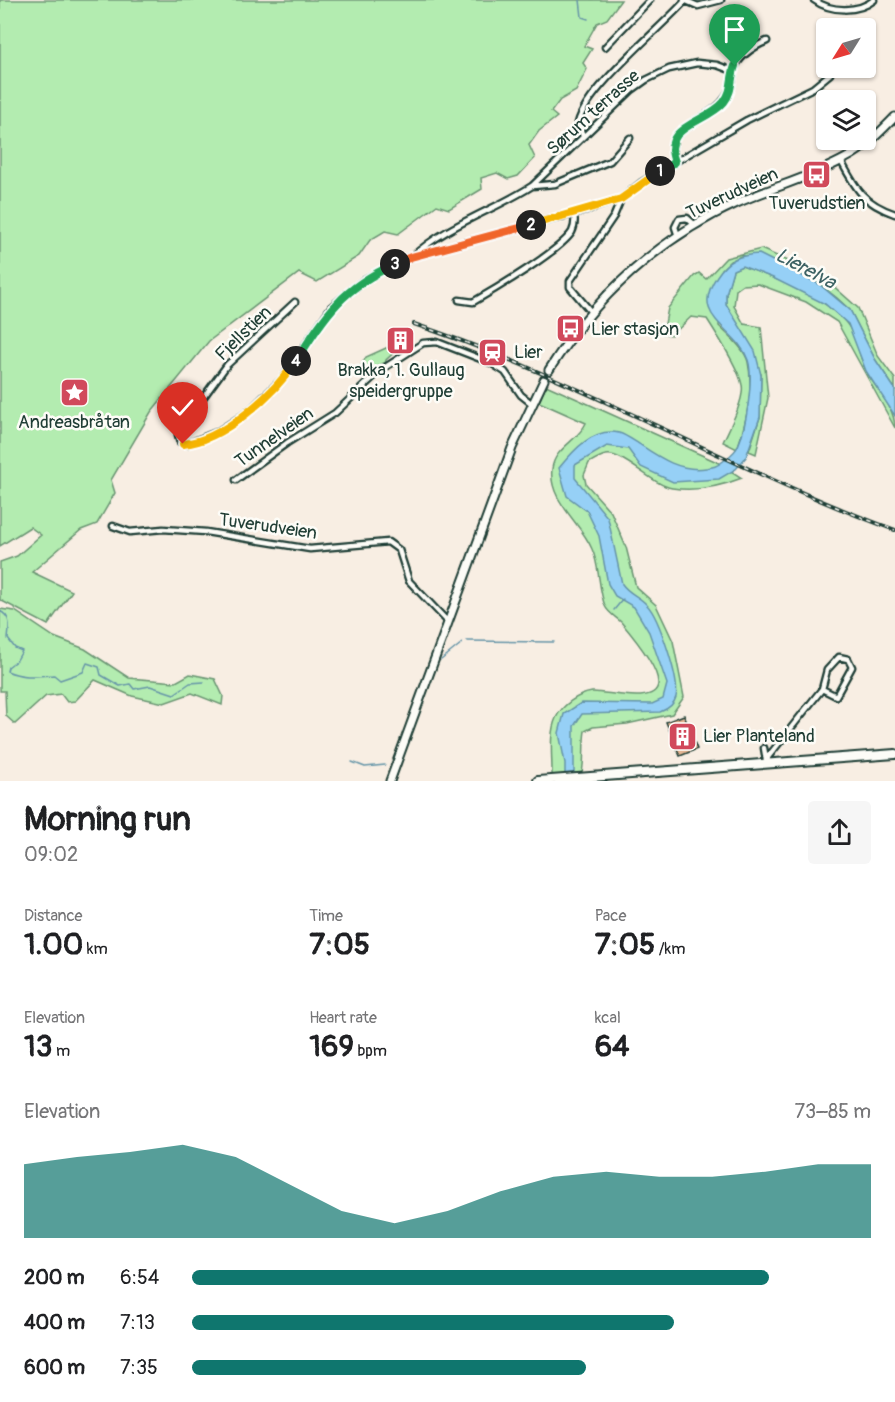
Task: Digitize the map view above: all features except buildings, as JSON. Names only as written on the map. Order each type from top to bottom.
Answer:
[{"type":"main road","name":"Tuverudveien","points":[[549,370],[591,312],[631,273],[678,236],[738,202],[841,161],[865,146],[895,117]]},
{"type":"main road","points":[[390,781],[512,448],[531,403],[544,380]]},
{"type":"main road","points":[[538,781],[895,754]]},
{"type":"street","points":[[605,47],[650,0]]},
{"type":"street","points":[[583,136],[578,123],[583,110],[610,76],[685,0],[698,6],[721,0]]},
{"type":"street","points":[[814,0],[828,7],[848,9],[862,7],[874,0]]},
{"type":"street","points":[[675,162],[672,148],[677,134],[723,102],[732,86],[733,71],[743,56],[753,47],[767,40]]},
{"type":"street","name":"Sørum terrasse","points":[[411,257],[436,238],[532,186],[632,90],[663,71],[697,63],[717,65],[733,71]]},
{"type":"street","points":[[411,257],[574,214],[621,199],[642,182],[675,162],[747,120],[813,88],[825,78]]},
{"type":"street","points":[[532,186],[550,185],[610,161],[630,138]]},
{"type":"street","points":[[841,161],[860,194],[879,208],[895,214]]},
{"type":"street","points":[[591,312],[569,283],[614,216],[621,199]]},
{"type":"street","points":[[459,300],[473,302],[552,250],[570,234],[574,225],[574,214]]},
{"type":"street","points":[[678,236],[675,227],[679,219],[687,218],[695,225]]},
{"type":"street","name":"Fjellstien","points":[[295,302],[231,360],[181,428],[178,441],[183,444],[218,432],[248,412],[283,378],[338,300],[364,279],[411,257]]},
{"type":"street","name":"Tunnelveien","points":[[236,480],[287,443],[335,413],[381,370],[423,343],[438,342],[491,363],[505,372],[521,395],[531,403]]},
{"type":"street","name":"Tuverudveien","points":[[113,526],[130,532],[163,529],[206,532],[310,549],[380,542],[392,544],[402,554],[407,577],[413,586],[448,622]]},
{"type":"street","points":[[766,762],[822,689],[827,670],[833,660],[840,657],[848,659],[852,667],[836,696],[822,689]]},
{"type":"street","points":[[764,748],[766,762]]},
{"type":"green space","points":[[0,0],[621,0],[607,19],[597,23],[584,46],[592,49],[583,63],[587,69],[576,91],[560,100],[551,112],[557,117],[539,131],[529,145],[535,158],[518,176],[508,179],[497,173],[481,178],[482,189],[449,209],[437,205],[398,234],[385,231],[370,240],[359,256],[317,282],[299,273],[209,341],[151,412],[111,480],[115,493],[97,524],[81,530],[32,572],[72,591],[48,625],[0,600],[0,562],[17,556],[41,535],[30,527],[0,546]]},
{"type":"green space","points":[[761,249],[822,276],[858,308],[878,356],[895,379],[895,389],[875,359],[850,310],[837,298],[819,284],[743,255],[730,261],[722,269],[719,326],[744,352],[750,373],[748,406],[737,449],[723,442],[739,406],[742,385],[732,361],[707,319],[691,317],[672,335],[663,334],[668,308],[694,276],[699,273],[706,279],[726,258]]},
{"type":"green space","points":[[742,266],[798,289],[838,314],[853,334],[866,371],[892,412],[895,428],[837,322],[806,302],[758,284],[743,285],[736,290],[734,306],[744,324],[761,327],[768,398],[756,454],[749,451],[760,417],[761,374],[726,304],[726,294],[733,270]]},
{"type":"green space","points":[[395,344],[399,348],[386,360],[385,365],[384,363],[366,372],[361,370],[360,367],[366,357]]},
{"type":"green space","points":[[546,385],[717,462],[742,478],[708,488],[681,489],[664,486],[613,455],[602,456],[589,463],[584,475],[586,484],[611,512],[626,547],[636,587],[656,605],[673,641],[684,697],[672,714],[627,724],[593,727],[585,731],[580,781],[552,781],[552,732],[556,718],[562,709],[571,701],[587,693],[640,696],[655,691],[658,684],[654,669],[644,652],[621,622],[605,606],[592,549],[555,491],[552,469],[557,455],[578,435],[586,423],[539,402]]},
{"type":"green space","points":[[0,609],[15,611],[54,637],[85,649],[129,678],[176,682],[190,674],[215,679],[223,696],[222,705],[192,693],[164,703],[132,696],[95,680],[75,701],[67,702],[61,694],[46,696],[15,724],[6,716],[5,691],[0,691]]},
{"type":"water","points":[[759,254],[819,284],[850,310],[875,359],[895,389],[895,416],[866,371],[848,324],[825,304],[773,278],[742,266],[733,270],[726,294],[726,304],[755,351],[761,375],[760,417],[746,457],[736,469],[719,479],[673,482],[641,467],[628,449],[607,446],[575,465],[575,478],[608,518],[622,584],[647,605],[663,635],[675,678],[676,697],[668,708],[660,712],[582,714],[574,726],[574,781],[565,781],[565,763],[559,733],[564,714],[581,703],[652,704],[663,699],[667,684],[649,632],[634,607],[615,596],[608,584],[599,536],[587,511],[567,496],[559,468],[584,442],[610,432],[624,435],[663,459],[688,468],[706,468],[720,464],[733,453],[741,438],[746,416],[750,391],[750,368],[742,348],[711,313],[708,302],[717,276],[730,262],[746,255]]},
{"type":"waterway","points":[[580,0],[582,17],[588,19]]},
{"type":"waterway","points":[[614,610],[623,599]]},
{"type":"waterway","points":[[0,611],[8,620],[8,639],[15,648],[22,651],[7,671],[18,675],[54,675],[60,680],[83,672],[87,663],[99,667],[101,675],[120,686],[130,684],[134,689],[150,686],[174,694],[190,683],[204,682]]},
{"type":"waterway","points":[[467,641],[554,642]]},
{"type":"waterway","points":[[441,660],[462,643]]},
{"type":"waterway","points":[[352,762],[365,767],[385,765]]},
{"type":"railway","points":[[414,324],[536,371],[774,480],[895,530]]},
{"type":"place","name":"Tuverudstien","points":[[817,174]]},
{"type":"place","name":"Lier stasjon","points":[[570,329]]},
{"type":"place","name":"Brakka, 1. Gullaug speidergruppe","points":[[401,341]]},
{"type":"place","name":"Lier","points":[[493,352]]},
{"type":"place","name":"Andreasbråtan","points":[[74,393]]},
{"type":"place","name":"Lier Planteland","points":[[682,736]]},
{"type":"route","points":[[183,444],[218,432],[237,421],[265,397],[294,364],[338,300],[364,279],[380,270],[407,258],[581,212],[627,195],[642,182],[675,162],[672,148],[677,134],[718,108],[732,86],[735,66]]},
{"type":"water label","name":"Lierelva","points":[[806,268]]}]
